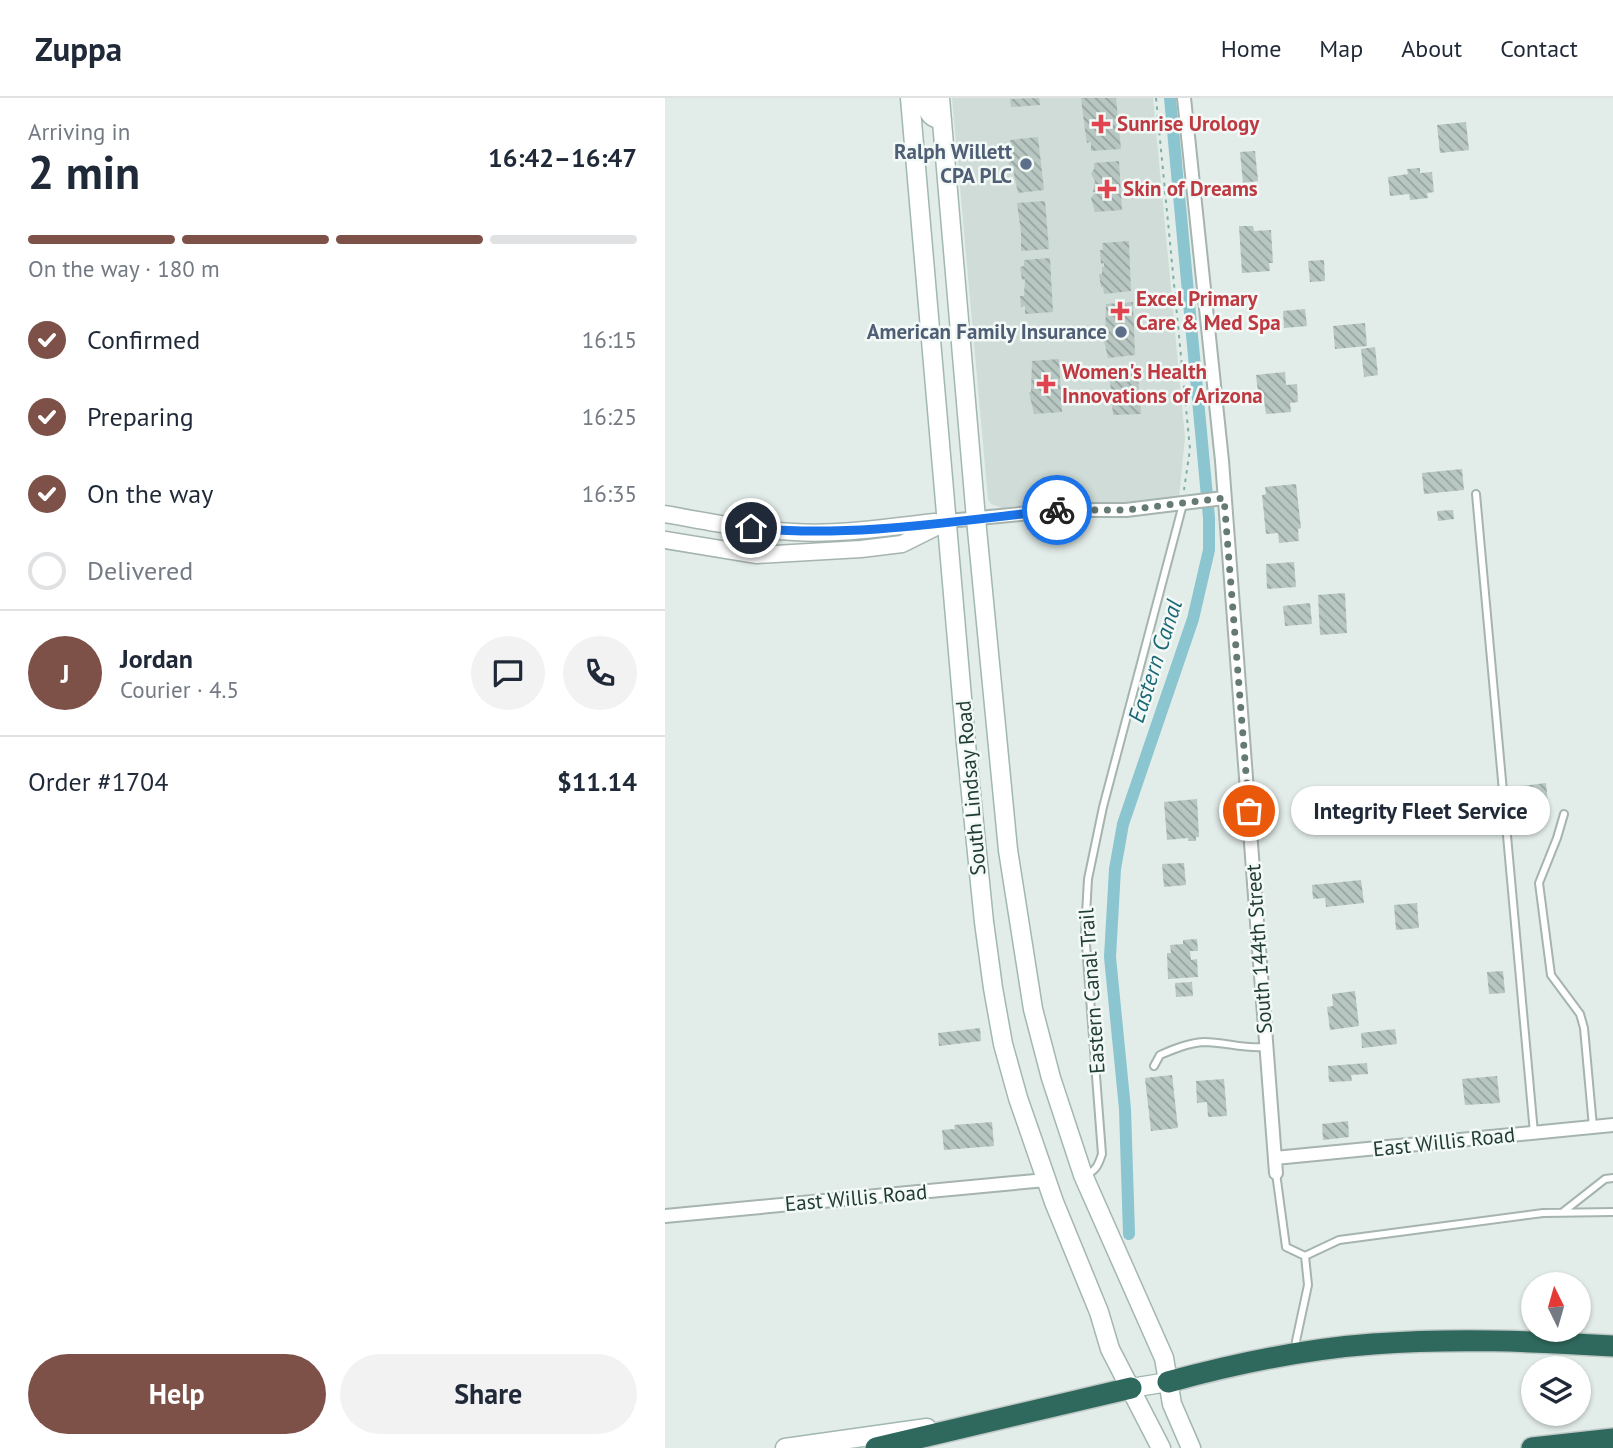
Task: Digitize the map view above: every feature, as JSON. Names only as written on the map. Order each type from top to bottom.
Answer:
[{"type":"highway","points":[[1168,1382],[1297,1354],[1370,1344],[1529,1341],[1613,1346]]},
{"type":"highway","points":[[876,1448],[1131,1388]]},
{"type":"highway","points":[[1532,1448],[1613,1439]]},
{"type":"main road","name":"South Lindsay Road","points":[[910,98],[983,922],[1003,1044],[1046,1180],[1110,1349],[1161,1448]]},
{"type":"main road","points":[[926,98],[929,114],[942,120]]},
{"type":"main road","name":"South Lindsay Road","points":[[940,98],[976,519],[1008,849],[1033,1009],[1048,1067],[1083,1175],[1164,1358],[1172,1404],[1191,1448]]},
{"type":"main road","points":[[1131,1388],[1168,1382]]},
{"type":"main road","points":[[785,1448],[1005,1417]]},
{"type":"street","name":"South 144th Street","points":[[1184,98],[1276,1173]]},
{"type":"street","points":[[665,514],[728,526],[797,533],[873,529],[1061,510],[1126,510],[1220,499]]},
{"type":"street","points":[[665,540],[757,555],[861,549],[902,544],[948,521]]},
{"type":"street","name":"East Willis Road","points":[[1275,1158],[1613,1125]]},
{"type":"street","name":"East Willis Road","points":[[665,1216],[1046,1180]]},
{"type":"lane","points":[[1476,494],[1534,1133]]},
{"type":"lane","name":"Eastern Canal Trail","points":[[1083,1175],[1091,1173],[1097,1167],[1102,1154],[1085,932],[1088,879],[1103,807],[1187,503]]},
{"type":"lane","points":[[1564,814],[1539,883],[1551,975],[1580,1014],[1584,1027],[1593,1127]]},
{"type":"lane","points":[[1154,1066],[1160,1055],[1186,1045],[1204,1042],[1248,1049],[1267,1047]]},
{"type":"lane","points":[[1276,1173],[1286,1247],[1305,1256]]},
{"type":"lane","points":[[1562,1213],[1605,1179],[1613,1178]]},
{"type":"lane","points":[[1305,1256],[1339,1240],[1562,1213],[1613,1212]]},
{"type":"lane","points":[[1297,1354],[1296,1341],[1308,1285],[1305,1256]]},
{"type":"path","points":[[1156,98],[1190,449],[1187,503]]},
{"type":"shaded area","points":[[952,98],[1153,98],[1185,438],[1179,497],[1120,503],[1072,502],[1005,509],[991,504],[988,499]]},
{"type":"building","points":[[1039,98],[1040,105],[1011,107],[1010,99]]},
{"type":"building","name":"Sunrise Urology","points":[[1081,98],[1116,98],[1121,149],[1091,151],[1091,142],[1087,143]]},
{"type":"building","points":[[1466,122],[1469,150],[1440,153],[1437,125]]},
{"type":"building","name":"Ralph Willett CPA PLC","points":[[1038,137],[1044,190],[1018,193],[1012,165],[1009,165],[1010,140]]},
{"type":"building","points":[[1255,151],[1258,181],[1243,183],[1240,152]]},
{"type":"building","name":"Skin of Dreams","points":[[1119,161],[1122,210],[1095,212],[1091,198],[1096,192],[1093,192],[1095,181],[1091,174],[1094,163]]},
{"type":"building","points":[[1420,168],[1420,173],[1432,172],[1434,192],[1427,193],[1428,198],[1410,200],[1409,194],[1390,196],[1388,177],[1408,174],[1407,169]]},
{"type":"building","points":[[1045,201],[1049,249],[1021,251],[1017,203]]},
{"type":"building","points":[[1239,226],[1253,226],[1254,231],[1271,230],[1273,263],[1269,263],[1270,271],[1242,273]]},
{"type":"building","points":[[1129,241],[1131,291],[1104,294],[1099,274],[1102,274],[1104,267],[1104,263],[1101,264],[1102,243]]},
{"type":"building","points":[[1050,258],[1053,312],[1025,314],[1025,306],[1021,307],[1020,296],[1024,296],[1025,279],[1022,280],[1020,267],[1024,266],[1024,260]]},
{"type":"building","points":[[1324,260],[1325,281],[1310,282],[1308,261]]},
{"type":"building","points":[[1133,302],[1135,355],[1108,358],[1103,336],[1106,304]]},
{"type":"building","points":[[1305,309],[1307,326],[1284,328],[1283,311]]},
{"type":"building","points":[[1365,323],[1367,346],[1335,349],[1333,326]]},
{"type":"building","points":[[1375,347],[1378,375],[1364,377],[1361,349]]},
{"type":"building","name":"Women's Health Innovations of Arizona","points":[[1059,359],[1062,412],[1034,414],[1029,392],[1032,361]]},
{"type":"building","points":[[1137,365],[1141,414],[1113,415],[1109,368]]},
{"type":"building","points":[[1285,372],[1286,385],[1297,384],[1298,402],[1290,403],[1291,412],[1266,414],[1264,401],[1259,401],[1256,375]]},
{"type":"building","points":[[1462,469],[1464,490],[1424,494],[1422,473]]},
{"type":"building","points":[[1296,484],[1301,528],[1298,529],[1299,541],[1279,543],[1278,533],[1266,534],[1262,495],[1266,494],[1265,487]]},
{"type":"building","points":[[1453,510],[1454,519],[1438,521],[1437,511]]},
{"type":"building","points":[[1294,562],[1296,587],[1267,589],[1266,564]]},
{"type":"building","points":[[1345,593],[1347,633],[1320,635],[1318,595]]},
{"type":"building","points":[[1310,603],[1312,624],[1285,626],[1283,606]]},
{"type":"building","points":[[1546,783],[1549,815],[1525,818],[1521,786]]},
{"type":"building","points":[[1197,799],[1199,837],[1196,837],[1196,841],[1188,841],[1188,838],[1167,840],[1164,802]]},
{"type":"building","points":[[1184,863],[1186,885],[1164,887],[1162,864]]},
{"type":"building","points":[[1361,880],[1364,903],[1326,907],[1325,898],[1313,899],[1312,885]]},
{"type":"building","points":[[1417,903],[1419,928],[1396,930],[1394,905]]},
{"type":"building","points":[[1197,939],[1198,951],[1190,951],[1191,960],[1197,959],[1198,977],[1168,979],[1167,953],[1171,953],[1170,945]]},
{"type":"building","points":[[1503,971],[1505,993],[1489,994],[1487,972]]},
{"type":"building","points":[[1192,982],[1193,996],[1176,997],[1175,983]]},
{"type":"building","points":[[1355,991],[1359,1026],[1330,1030],[1327,1007],[1333,1006],[1332,994]]},
{"type":"building","points":[[980,1028],[981,1041],[939,1046],[938,1033]]},
{"type":"building","points":[[1395,1029],[1397,1044],[1362,1048],[1361,1033]]},
{"type":"building","points":[[1367,1063],[1368,1074],[1351,1075],[1352,1081],[1329,1082],[1328,1066]]},
{"type":"building","points":[[1172,1075],[1178,1128],[1151,1131],[1145,1078]]},
{"type":"building","points":[[1497,1076],[1500,1103],[1465,1105],[1462,1079]]},
{"type":"building","points":[[1224,1079],[1227,1116],[1208,1117],[1207,1102],[1197,1103],[1196,1081]]},
{"type":"building","points":[[1348,1121],[1349,1137],[1323,1140],[1322,1124]]},
{"type":"building","points":[[992,1122],[994,1146],[944,1150],[942,1130],[955,1129],[954,1125]]},
{"type":"waterway","name":"Eastern Canal","points":[[1129,1234],[1125,1109],[1110,957],[1115,869],[1123,824],[1193,619],[1209,550],[1209,518],[1170,98]]},
{"type":"way so far","points":[[1057,510],[1126,510],[1224,498],[1249,811]]},
{"type":"place","name":"Sunrise Urology","points":[[1101,124]]},
{"type":"place","name":"Ralph Willett CPA PLC","points":[[1026,164]]},
{"type":"place","name":"Skin of Dreams","points":[[1107,189]]},
{"type":"place","name":"Excel Primary Care & Med Spa","points":[[1120,311]]},
{"type":"place","name":"American Family Insurance","points":[[1121,332]]},
{"type":"place","name":"Women's Health Innovations of Arizona","points":[[1046,384]]},
{"type":"place","name":"Integrity Fleet Service","points":[[1249,811]]},
{"type":"route","points":[[751,528],[797,533],[873,529],[1057,510]]}]
